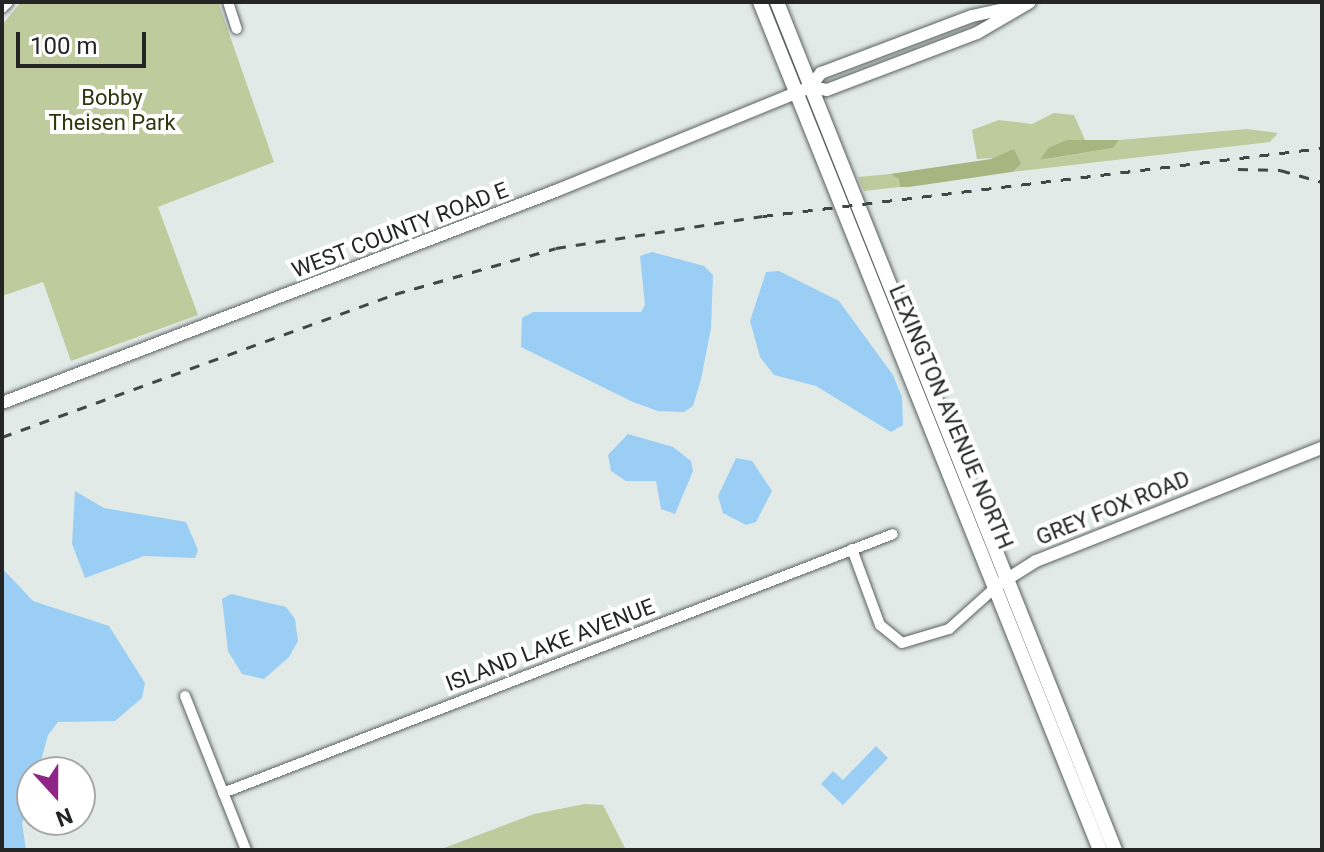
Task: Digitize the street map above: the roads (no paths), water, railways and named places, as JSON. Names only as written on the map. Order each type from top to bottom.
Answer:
[{"type":"main road","name":"LEXINGTON AVENUE NORTH","points":[[760,2],[997,586],[1100,850]]},
{"type":"main road","name":"LEXINGTON AVENUE NORTH","points":[[777,2],[1010,577],[1115,850]]},
{"type":"street","points":[[2,8],[8,2]]},
{"type":"street","points":[[228,2],[237,29]]},
{"type":"street","name":"WEST COUNTY ROAD E","points":[[2,403],[419,245],[810,87],[821,73],[972,16],[1026,4]]},
{"type":"street","name":"GREY FOX ROAD","points":[[852,549],[880,625],[902,643],[949,629],[997,586],[1049,555],[1322,448]]},
{"type":"street","name":"ISLAND LAKE AVENUE","points":[[223,793],[893,534]]},
{"type":"street","points":[[185,696],[246,850]]},
{"type":"water","points":[[652,252],[704,266],[713,275],[711,328],[701,379],[693,406],[684,412],[658,411],[633,402],[521,347],[522,318],[533,312],[641,312],[645,305],[640,256]]},
{"type":"water","points":[[779,271],[839,301],[893,375],[902,397],[903,425],[891,432],[816,386],[774,375],[760,357],[750,321],[766,272]]},
{"type":"water","points":[[628,434],[673,447],[691,461],[693,471],[675,514],[661,509],[656,481],[626,481],[611,471],[608,455]]},
{"type":"water","points":[[736,458],[752,461],[772,491],[756,522],[746,525],[723,513],[718,496]]},
{"type":"water","points":[[75,491],[104,508],[186,522],[198,550],[195,558],[144,556],[85,578],[72,544]]},
{"type":"water","points":[[2,568],[33,601],[109,626],[145,683],[142,698],[115,721],[58,722],[48,735],[42,756],[16,756],[16,836],[24,836],[26,850],[2,850]]},
{"type":"water","points":[[231,594],[286,607],[295,619],[298,641],[289,657],[264,679],[242,674],[228,651],[222,599]]},
{"type":"water","points":[[876,746],[888,758],[843,805],[821,784],[833,771],[843,780]]},
{"type":"railway","points":[[2,437],[395,294],[556,248],[763,216],[1322,148]]},
{"type":"railway","points":[[1238,169],[1280,170],[1322,182]]},
{"type":"park label","name":"Bobby Theisen Park","points":[[112,110]]}]
